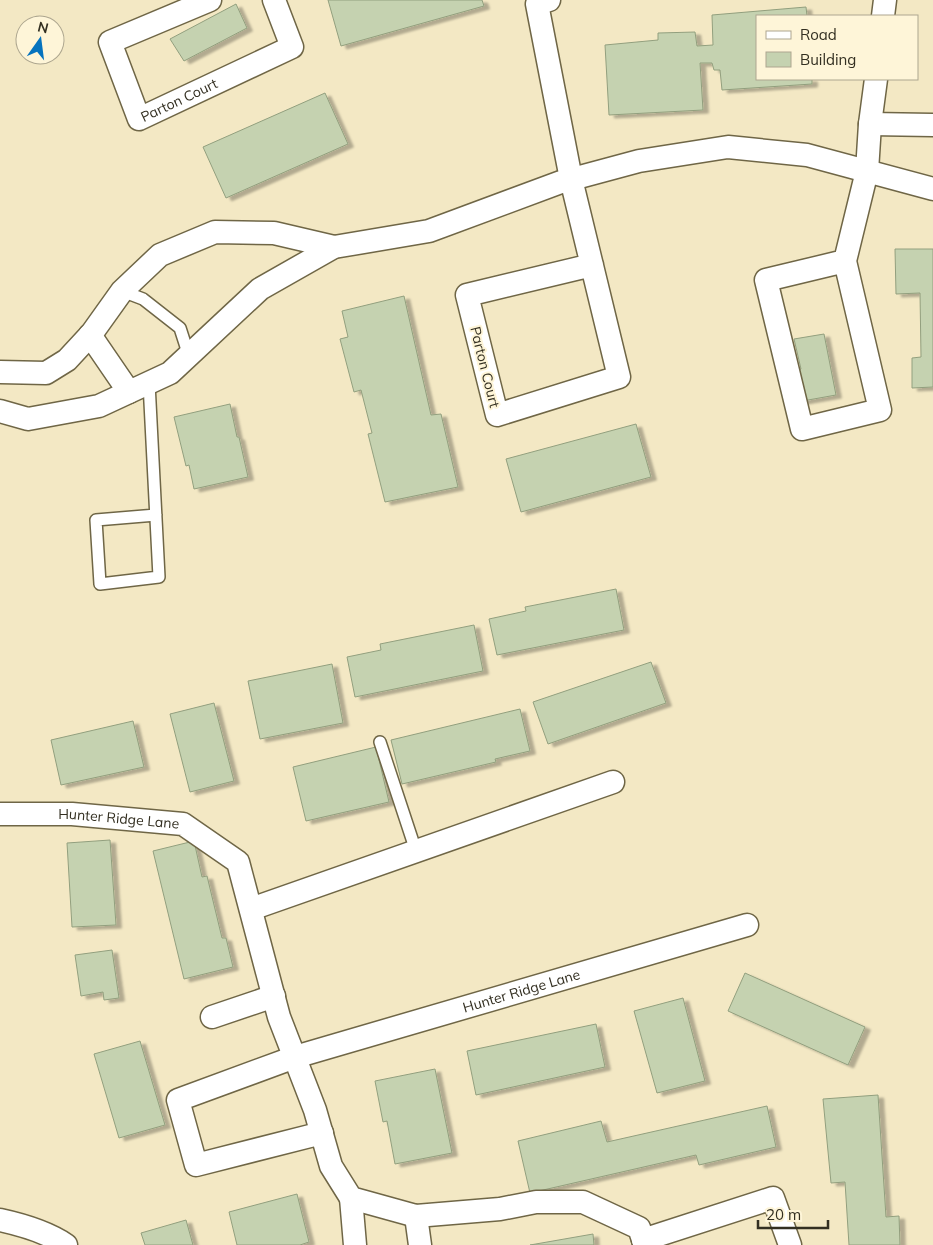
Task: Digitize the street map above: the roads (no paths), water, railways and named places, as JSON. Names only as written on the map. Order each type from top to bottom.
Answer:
[{"type":"street","name":"Parton Court","points":[[210,0],[110,42],[139,119],[292,47],[274,0]]},
{"type":"street","points":[[883,15],[885,0]]},
{"type":"street","name":"Parton Court","points":[[540,1],[571,179],[592,265],[619,377],[497,415],[467,295],[592,265]]},
{"type":"street","points":[[845,261],[766,280],[802,429],[880,410],[845,261],[867,171],[870,124],[876,80]]},
{"type":"street","points":[[870,124],[933,125]]},
{"type":"street","points":[[0,411],[28,419],[99,406],[170,373],[260,289],[334,247],[429,231],[571,179],[639,160],[728,147],[807,155],[933,189]]},
{"type":"street","points":[[0,372],[46,373],[67,360],[90,335],[122,291],[160,255],[215,232],[274,233],[334,247]]},
{"type":"street","points":[[90,335],[139,387]]},
{"type":"street","points":[[251,909],[613,782]]},
{"type":"street","name":"Hunter Ridge Lane","points":[[0,814],[72,814],[183,824],[238,862],[280,1017],[315,1110],[332,1166],[351,1198],[355,1245]]},
{"type":"street","name":"Hunter Ridge Lane","points":[[322,1133],[196,1165],[178,1100],[295,1058],[747,925]]},
{"type":"street","points":[[212,1017],[274,996]]},
{"type":"street","points":[[351,1198],[416,1216],[500,1209],[536,1202],[583,1202],[639,1228],[644,1242],[773,1198],[790,1245]]},
{"type":"street","points":[[416,1216],[420,1245]]},
{"type":"street","points":[[0,1220],[21,1224],[57,1239],[66,1245]]},
{"type":"lane","points":[[122,291],[143,299],[180,328],[188,356]]},
{"type":"lane","points":[[139,387],[156,515],[159,577],[100,584],[96,520],[156,515]]},
{"type":"lane","points":[[380,742],[416,851]]}]
